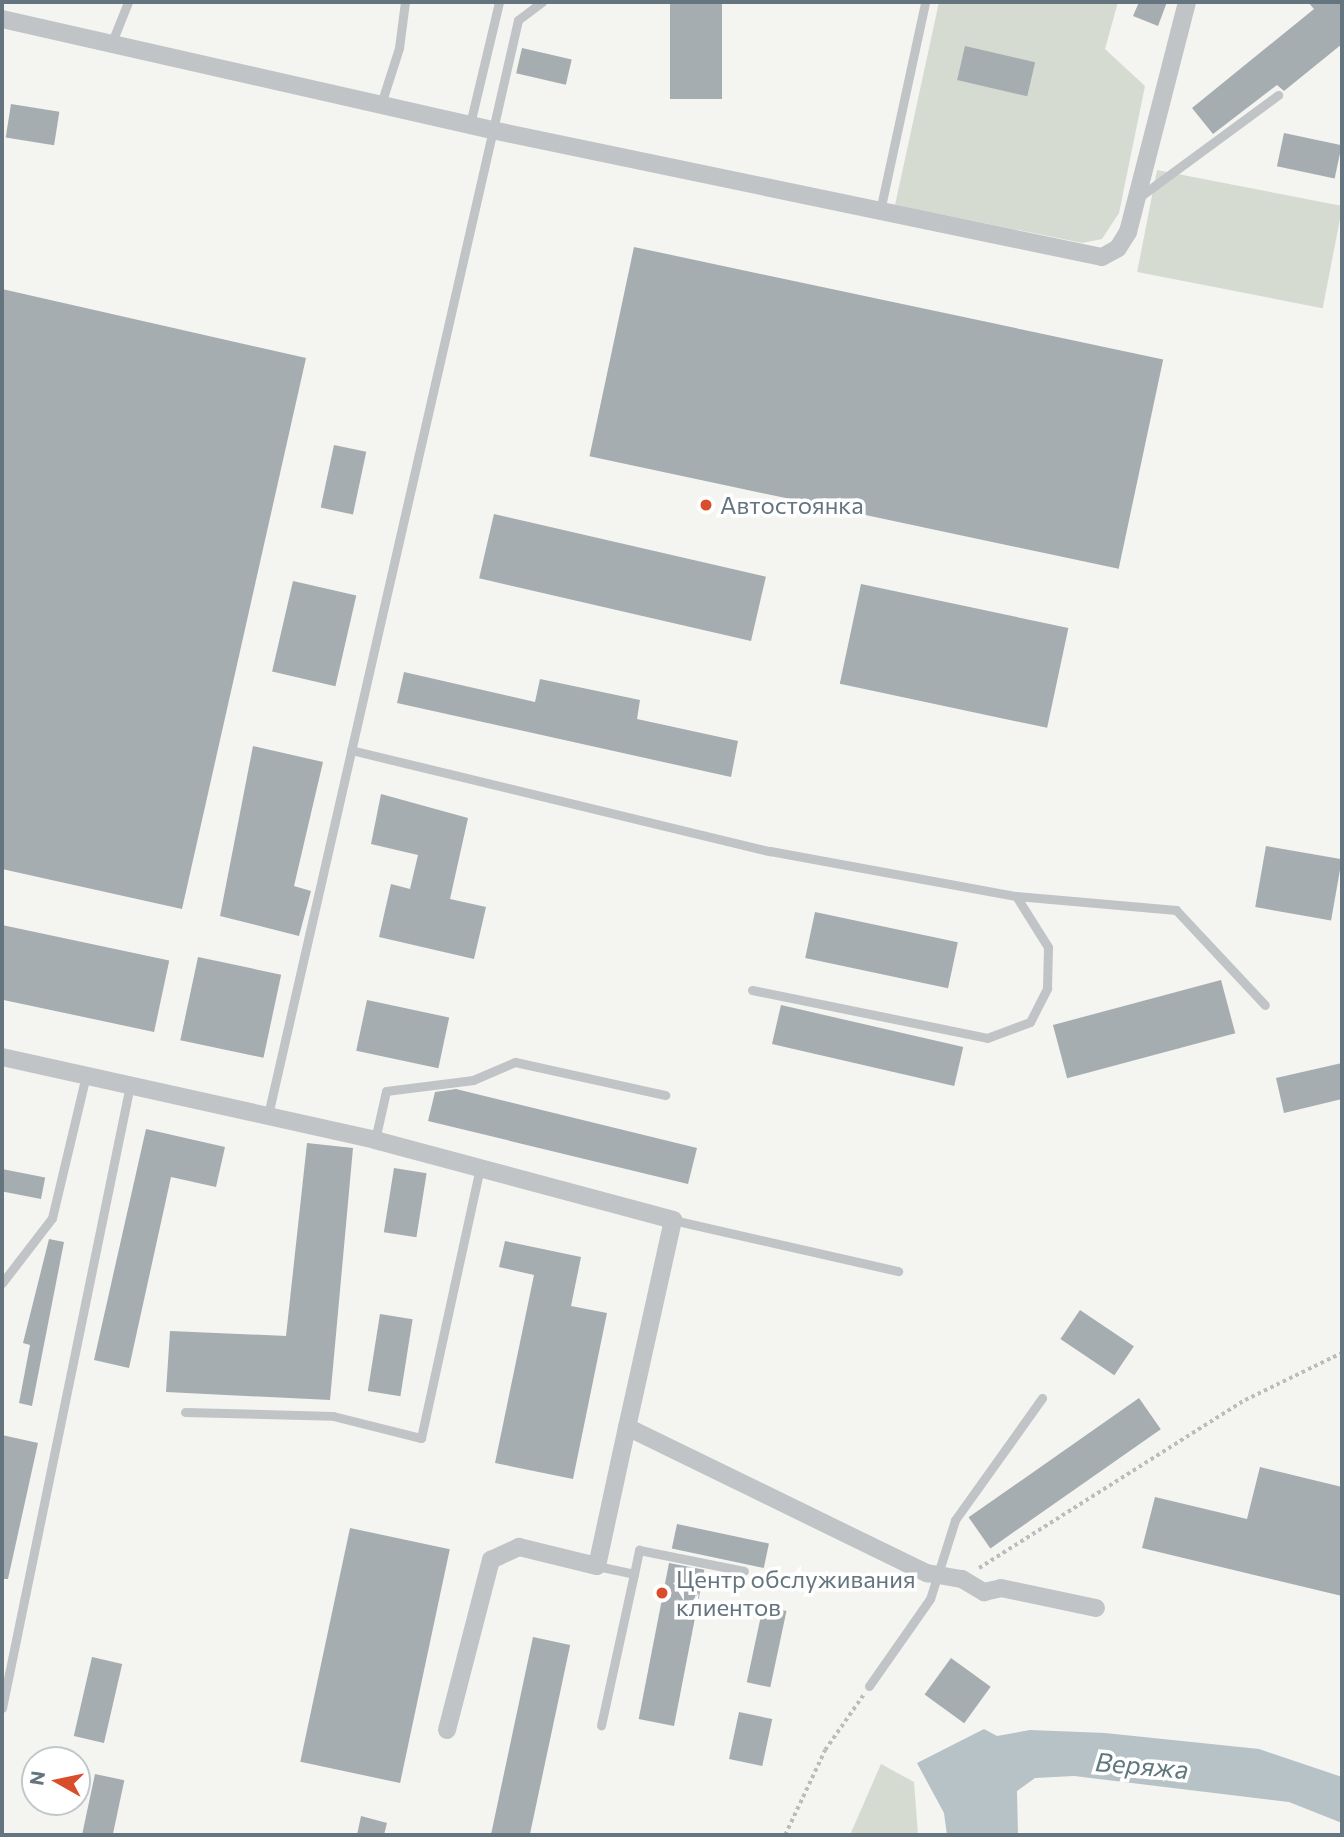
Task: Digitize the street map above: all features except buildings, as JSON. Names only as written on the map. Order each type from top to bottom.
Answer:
[{"type":"street","points":[[2,19],[492,130],[1102,257],[1118,248],[1128,232],[1187,2]]},
{"type":"street","points":[[2,1057],[374,1140],[673,1220],[597,1566],[519,1547],[491,1560],[447,1730]]},
{"type":"street","points":[[627,1427],[940,1575],[962,1579],[984,1592],[1001,1588],[1096,1608]]},
{"type":"lane","points":[[112,42],[128,2]]},
{"type":"lane","points":[[381,104],[399,48],[405,2]]},
{"type":"lane","points":[[470,124],[499,2]]},
{"type":"lane","points":[[268,1115],[518,20],[542,2]]},
{"type":"lane","points":[[880,211],[925,2]]},
{"type":"lane","points":[[1137,198],[1278,95]]},
{"type":"lane","points":[[352,750],[770,851],[1016,896],[1177,910],[1265,1005]]},
{"type":"lane","points":[[752,990],[987,1038],[1030,1022],[1047,988],[1048,947],[1016,896]]},
{"type":"lane","points":[[374,1140],[386,1091],[473,1080],[515,1062],[665,1095]]},
{"type":"lane","points":[[2,1283],[52,1218],[86,1075]]},
{"type":"lane","points":[[2,1707],[130,1084]]},
{"type":"lane","points":[[185,1412],[333,1416],[421,1438],[480,1167]]},
{"type":"lane","points":[[673,1220],[898,1271]]},
{"type":"lane","points":[[869,1686],[930,1600],[955,1520],[1042,1398]]},
{"type":"lane","points":[[601,1725],[639,1550],[744,1571]]},
{"type":"lane","points":[[597,1566],[634,1574]]},
{"type":"path","points":[[962,1579],[1245,1401],[1342,1353]]},
{"type":"path","points":[[785,1835],[825,1750],[869,1686]]},
{"type":"shaded area","points":[[939,2],[1118,2],[1105,49],[1145,86],[1119,213],[1102,239],[1082,243],[895,205]]},
{"type":"shaded area","points":[[1157,170],[1342,206],[1323,308],[1137,272]]},
{"type":"shaded area","points":[[881,1764],[914,1782],[918,1835],[850,1835]]},
{"type":"water","name":"Веряжа","points":[[984,1729],[997,1736],[1030,1730],[1105,1733],[1259,1749],[1342,1777],[1342,1823],[1289,1802],[1074,1776],[1035,1778],[1017,1791],[1018,1835],[947,1835],[944,1813],[917,1763]]},
{"type":"place","name":"Автостоянка","points":[[706,505]]},
{"type":"place","name":"Центр обслуживания клиентов","points":[[662,1593]]}]
